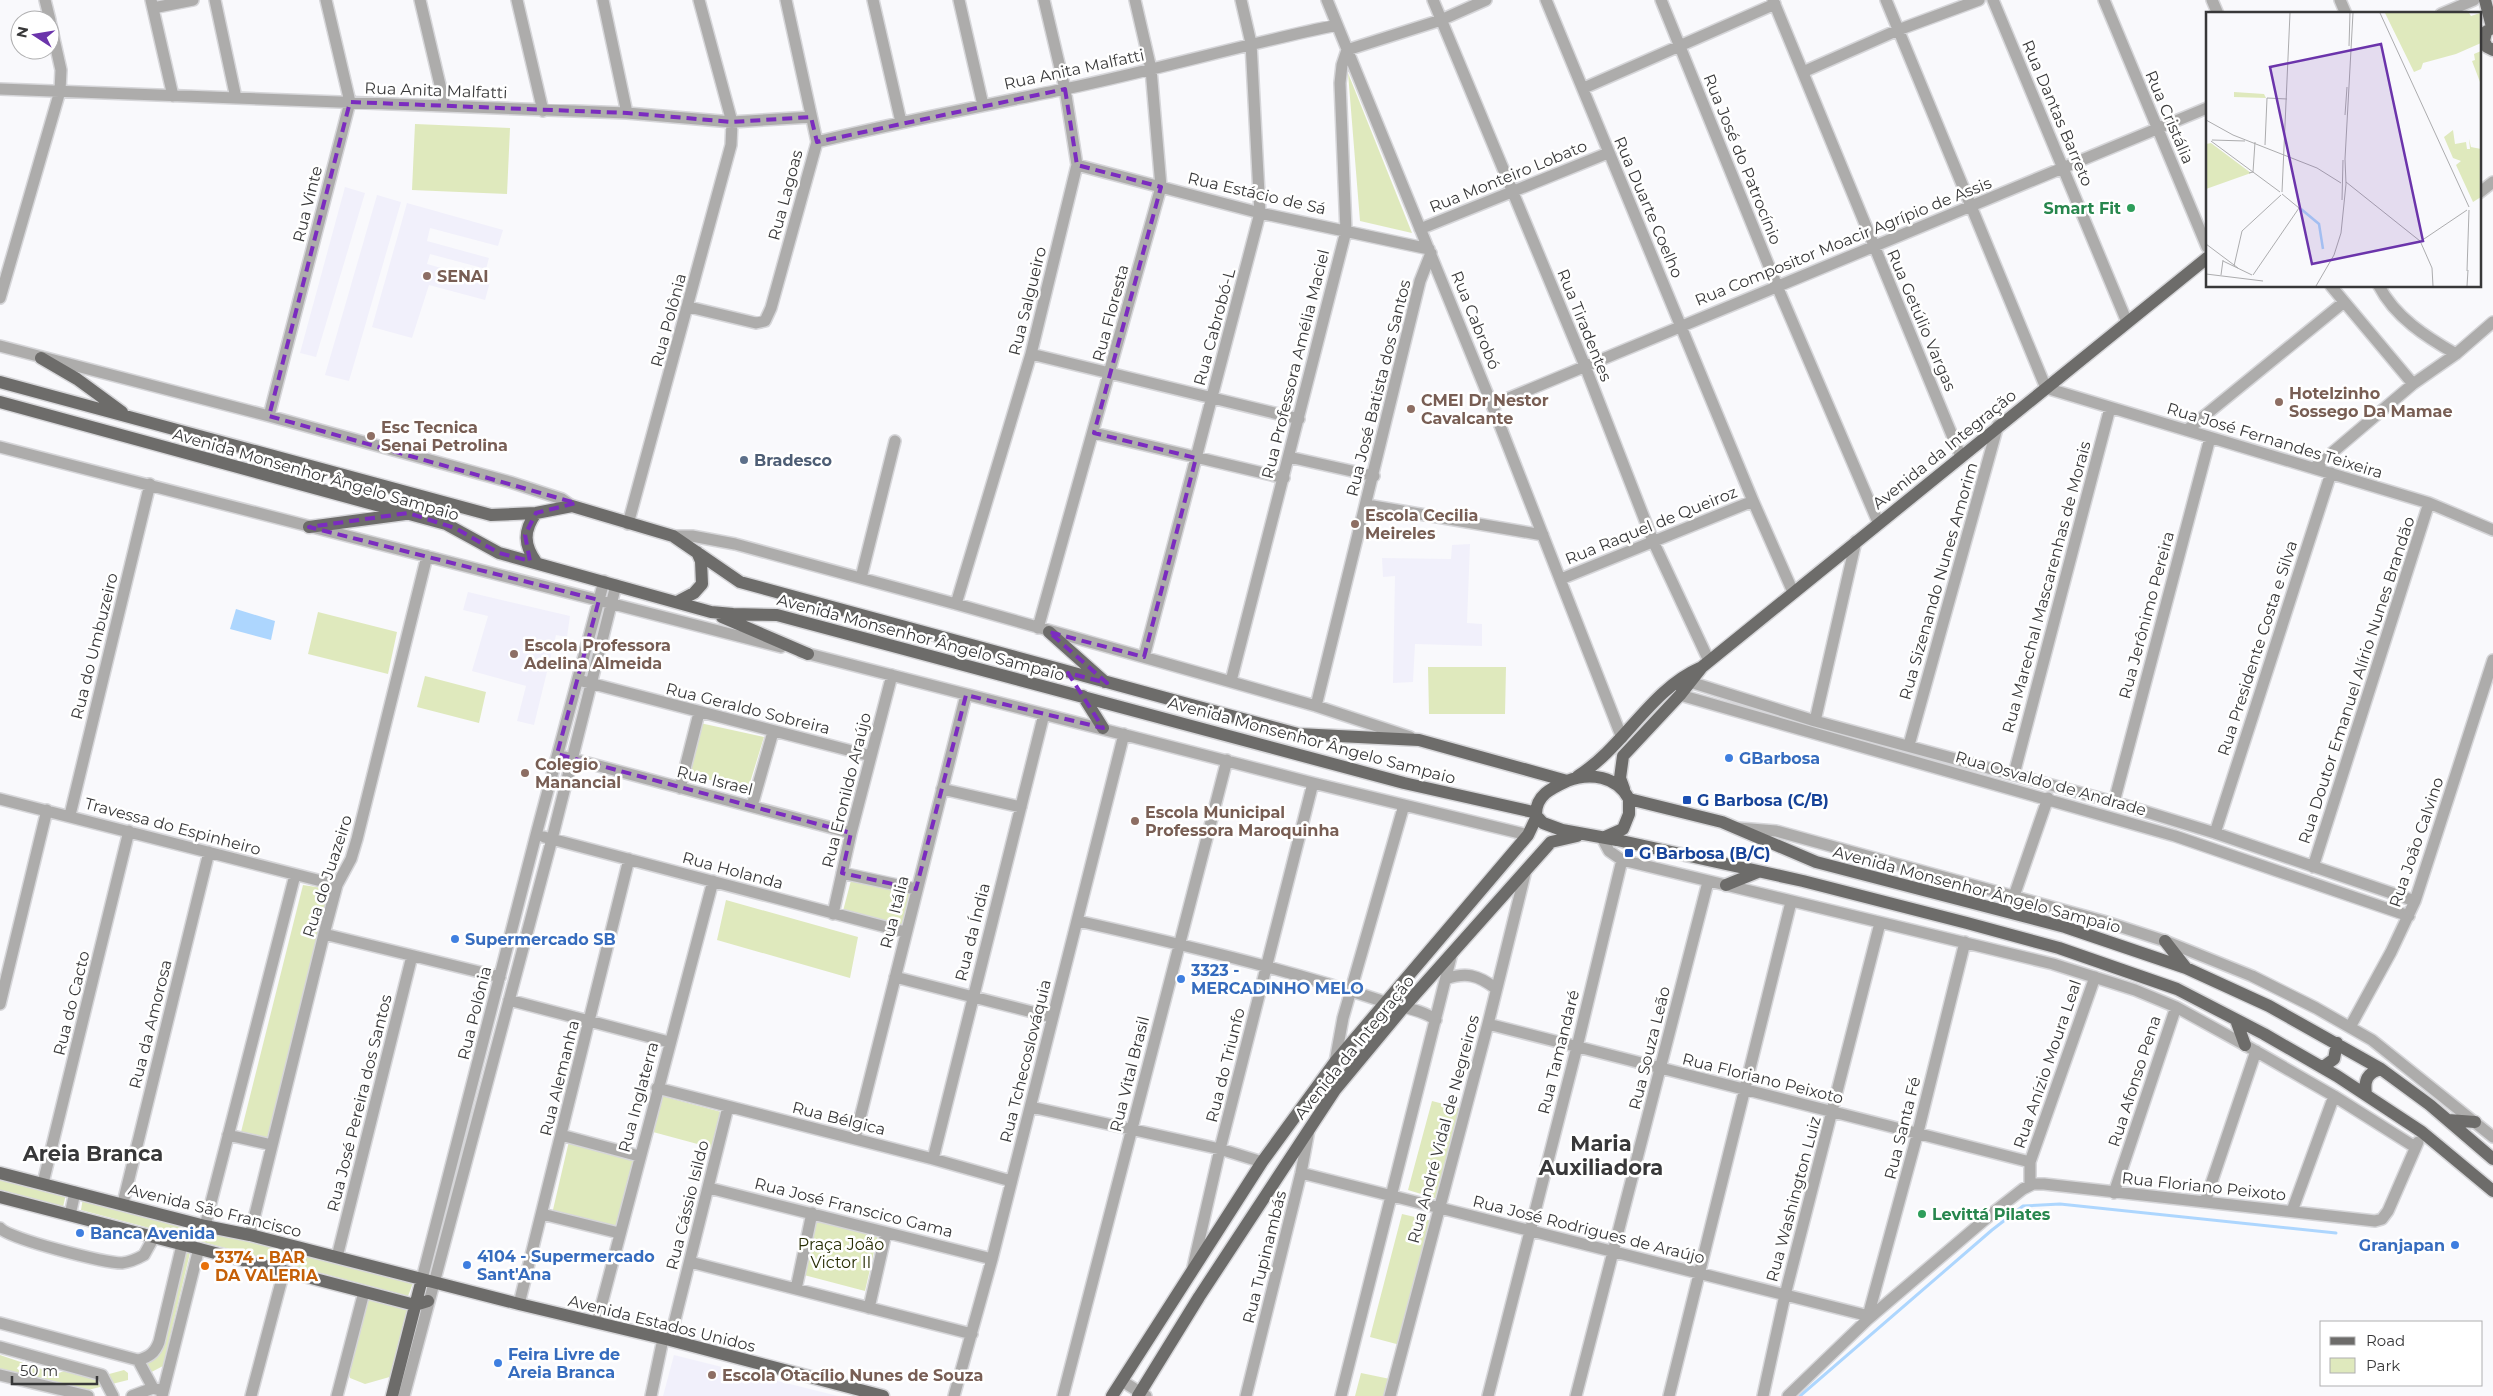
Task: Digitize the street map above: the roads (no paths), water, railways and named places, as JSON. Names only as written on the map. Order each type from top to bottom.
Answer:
[{"type":"main road","points":[[2485,0],[2487,32],[2485,44],[2488,52]]},
{"type":"main road","name":"Avenida da Integração","points":[[1706,664],[1878,522],[2206,259]]},
{"type":"main road","points":[[41,358],[77,379],[128,417]]},
{"type":"main road","name":"Avenida Monsenhor Ângelo Sampaio","points":[[0,382],[482,512],[499,515],[536,513],[572,506],[673,536],[740,582],[1298,734],[1419,740],[1573,778],[1612,781],[1626,794],[1738,828],[1816,862],[2064,927],[2186,968],[2269,1006],[2381,1069],[2448,1120],[2493,1159]]},
{"type":"main road","name":"Avenida Monsenhor Ângelo Sampaio","points":[[0,402],[408,513],[455,528],[499,553],[711,612],[777,614],[1404,783],[1536,815],[1551,827],[1760,872],[2060,948],[2177,989],[2323,1067],[2422,1132],[2493,1190]]},
{"type":"main road","points":[[309,526],[394,517],[408,513]]},
{"type":"main road","points":[[536,513],[525,535],[527,546],[536,562]]},
{"type":"main road","points":[[677,602],[694,593],[702,584],[701,561],[696,551]]},
{"type":"main road","points":[[711,612],[808,654]]},
{"type":"main road","points":[[1044,630],[1107,683]]},
{"type":"main road","points":[[1602,838],[1618,833],[1623,829],[1629,814],[1626,794],[1620,778],[1623,756],[1706,664]]},
{"type":"main road","points":[[1536,815],[1538,802],[1542,796],[1592,767],[1671,686],[1684,675],[1706,664]]},
{"type":"main road","points":[[1083,696],[1102,728]]},
{"type":"main road","name":"Avenida da Integração","points":[[1112,1396],[1262,1162],[1335,1062],[1384,1002],[1528,835],[1536,815]]},
{"type":"main road","name":"Avenida da Integração","points":[[1141,1395],[1310,1125],[1335,1090],[1403,1008],[1551,842],[1565,837],[1586,836]]},
{"type":"main road","points":[[1726,885],[1760,872]]},
{"type":"main road","points":[[2165,941],[2186,968]]},
{"type":"main road","points":[[2236,1020],[2250,1048]]},
{"type":"main road","points":[[2323,1067],[2334,1059],[2337,1043]]},
{"type":"main road","points":[[2366,1094],[2369,1073],[2381,1069]]},
{"type":"main road","points":[[2448,1120],[2475,1122]]},
{"type":"main road","name":"Avenida São Francisco","points":[[0,1173],[123,1203],[205,1226],[250,1235],[428,1280]]},
{"type":"main road","points":[[0,1198],[415,1305],[428,1301]]},
{"type":"main road","name":"Avenida Estados Unidos","points":[[428,1280],[667,1339],[883,1396]]},
{"type":"main road","name":"Rua Polônia","points":[[392,1396],[415,1305],[428,1280]]},
{"type":"street","points":[[174,96],[152,4],[193,0]]},
{"type":"street","points":[[216,0],[236,98]]},
{"type":"street","name":"Rua Vinte","points":[[269,416],[350,102],[326,0]]},
{"type":"street","points":[[420,0],[445,106]]},
{"type":"street","points":[[517,0],[543,110]]},
{"type":"street","points":[[603,0],[627,113]]},
{"type":"street","name":"Rua Polônia","points":[[628,524],[689,307],[731,144],[732,122],[699,0]]},
{"type":"street","name":"Rua Lagoas","points":[[689,307],[747,321],[761,322],[768,316],[817,142],[786,0]]},
{"type":"street","points":[[873,0],[901,122]]},
{"type":"street","points":[[959,0],[983,105]]},
{"type":"street","name":"Rua Salgueiro","points":[[956,604],[1032,354],[1078,165],[1065,89],[1044,0]]},
{"type":"street","name":"Rua Floresta","points":[[1044,630],[1094,433],[1161,187],[1151,69],[1135,0]]},
{"type":"street","name":"Rua Cabrobó-L","points":[[1144,657],[1260,213],[1251,43],[1241,0]]},
{"type":"street","name":"Rua Cabrobó","points":[[1327,0],[1492,405],[1622,738]]},
{"type":"street","name":"Rua Tiradentes","points":[[1433,0],[1585,366],[1653,541],[1706,664]]},
{"type":"street","points":[[1348,50],[1441,20],[1486,0]]},
{"type":"street","name":"Rua Duarte Coelho","points":[[1546,0],[1584,88],[1608,153],[1753,501],[1793,592]]},
{"type":"street","name":"Rua José do Patrocínio","points":[[1661,0],[1777,286],[1878,522]]},
{"type":"street","points":[[1886,0],[2046,388]]},
{"type":"street","points":[[1803,72],[1898,30],[1979,0]]},
{"type":"street","name":"Rua Dantas Barreto","points":[[1993,0],[2127,322]]},
{"type":"street","name":"Rua Cristália","points":[[2104,0],[2156,129],[2206,245]]},
{"type":"street","points":[[2212,0],[2217,12]]},
{"type":"street","points":[[2340,0],[2345,12]]},
{"type":"street","points":[[2446,12],[2474,0]]},
{"type":"street","points":[[1584,88],[1680,47],[1774,2]]},
{"type":"street","name":"Rua Getúlio Vargas","points":[[1774,2],[1961,457]]},
{"type":"street","name":"Rua Anita Malfatti","points":[[817,142],[901,122],[1065,89],[1251,43],[1337,25]]},
{"type":"street","name":"Rua Professora Amélia Maciel","points":[[1231,681],[1346,230],[1340,83],[1342,65],[1348,50]]},
{"type":"street","points":[[0,298],[60,91],[61,70],[59,60]]},
{"type":"street","name":"Rua Anita Malfatti","points":[[0,89],[627,113],[732,122],[811,117]]},
{"type":"street","name":"Rua Compositor Moacir Agrípio de Assis","points":[[1492,405],[2206,108]]},
{"type":"street","name":"Rua Monteiro Lobato","points":[[1420,229],[1608,153]]},
{"type":"street","name":"Rua Estácio de Sá","points":[[1078,165],[1260,213],[1346,230],[1430,251]]},
{"type":"street","points":[[2480,193],[2493,182]]},
{"type":"street","name":"Rua José Batista dos Santos","points":[[1316,706],[1367,505],[1420,281],[1430,251]]},
{"type":"street","points":[[2333,288],[2413,384]]},
{"type":"street","points":[[2380,288],[2390,304],[2413,326],[2456,354]]},
{"type":"street","points":[[2187,430],[2344,302]]},
{"type":"street","points":[[2314,468],[2413,384],[2456,354],[2493,322]]},
{"type":"street","name":"Avenida Monsenhor Ângelo Sampaio","points":[[0,346],[269,416],[510,482],[562,498],[572,506]]},
{"type":"street","points":[[1032,354],[1299,419]]},
{"type":"street","name":"Rua José Fernandes Teixeira","points":[[2046,388],[2429,503],[2493,530]]},
{"type":"street","name":"Rua Marechal Mascarenhas de Morais","points":[[2014,774],[2110,408]]},
{"type":"street","name":"Rua Sizenando Nunes Amorim","points":[[1909,745],[1998,425]]},
{"type":"street","points":[[1094,433],[1284,478]]},
{"type":"street","name":"Rua Jerônimo Pereira","points":[[2114,802],[2210,438]]},
{"type":"street","points":[[861,578],[895,441]]},
{"type":"street","points":[[0,447],[1312,783],[1528,835]]},
{"type":"street","points":[[1289,457],[1374,476]]},
{"type":"street","name":"Rua Presidente Costa e Silva","points":[[2215,833],[2331,473]]},
{"type":"street","name":"Rua do Umbuzeiro","points":[[70,815],[150,484]]},
{"type":"street","name":"Rua Raquel de Queiroz","points":[[1561,579],[1753,501]]},
{"type":"street","name":"Rua Doutor Emanuel Alírio Nunes Brandão","points":[[2314,867],[2429,503]]},
{"type":"street","points":[[1367,505],[1543,535]]},
{"type":"street","name":"Avenida Monsenhor Ângelo Sampaio","points":[[673,536],[710,538],[861,578],[1231,681],[1316,706],[1419,740]]},
{"type":"street","points":[[1814,721],[1856,541]]},
{"type":"street","name":"Rua do Juazeiro","points":[[250,1235],[324,934],[337,885],[351,859],[359,831],[427,556]]},
{"type":"street","name":"Rua Polônia","points":[[404,1396],[428,1301],[428,1280],[500,976],[599,600],[610,583]]},
{"type":"street","name":"Rua Polônia","points":[[428,1280],[509,1000],[552,839],[611,603],[610,583]]},
{"type":"street","name":"Rua João Calvino","points":[[2350,1027],[2409,916],[2415,901],[2493,660]]},
{"type":"street","name":"Rua Eronildo Araújo","points":[[833,914],[851,833],[892,675]]},
{"type":"street","name":"Rua Geraldo Sobreira","points":[[577,680],[871,756]]},
{"type":"street","name":"Rua Osvaldo de Andrade","points":[[1690,682],[1814,721],[1909,745],[2114,802],[2215,833],[2415,901]]},
{"type":"street","name":"Rua Itália","points":[[854,1138],[966,695]]},
{"type":"street","name":"Rua Osvaldo de Andrade","points":[[1680,695],[2048,798],[2175,836],[2409,916]]},
{"type":"street","points":[[680,788],[699,713]]},
{"type":"street","name":"Rua da Índia","points":[[933,1158],[1044,714]]},
{"type":"street","points":[[752,806],[773,732]]},
{"type":"street","name":"Rua Tchecoslováquia","points":[[954,1396],[992,1259],[1124,734]]},
{"type":"street","name":"Rua Israel","points":[[557,754],[851,833]]},
{"type":"street","name":"Rua Vital Brasil","points":[[1063,1396],[1178,944],[1227,760]]},
{"type":"street","name":"Rua do Triunfo","points":[[1193,1269],[1220,1149],[1312,783]]},
{"type":"street","points":[[942,789],[1020,807]]},
{"type":"street","points":[[2014,896],[2048,798]]},
{"type":"street","name":"Travessa do Espinheiro","points":[[0,799],[70,815],[337,885]]},
{"type":"street","points":[[1335,1062],[1350,990],[1404,805]]},
{"type":"street","points":[[0,1004],[47,810]]},
{"type":"street","points":[[1738,828],[1776,831],[2014,896],[2165,941],[2252,976],[2350,1027],[2401,1062],[2493,1137]]},
{"type":"street","name":"Rua do Cacto","points":[[43,1183],[130,831]]},
{"type":"street","name":"Rua Holanda","points":[[536,835],[905,932]]},
{"type":"street","points":[[1602,838],[1610,851],[1622,860],[1791,902],[1965,942],[2053,964],[2095,977],[2176,1007],[2334,1096],[2415,1147],[2422,1132]]},
{"type":"street","name":"Rua da Amorosa","points":[[123,1203],[209,852]]},
{"type":"street","name":"Rua Alemanha","points":[[519,1304],[629,859]]},
{"type":"street","name":"Rua Tamandaré","points":[[1488,1396],[1528,1231],[1577,1047],[1622,860]]},
{"type":"street","name":"Rua André Vidal de Negreiros","points":[[1390,1396],[1488,1024],[1495,988],[1526,870]]},
{"type":"street","points":[[842,873],[916,889]]},
{"type":"street","name":"Rua do Juazeiro","points":[[205,1226],[295,875]]},
{"type":"street","name":"Rua Inglaterra","points":[[597,1322],[639,1156],[713,881]]},
{"type":"street","name":"Rua Souza Leão","points":[[1576,1396],[1708,882]]},
{"type":"street","points":[[1669,1396],[1791,902]]},
{"type":"street","points":[[1078,921],[1178,944],[1350,990],[1403,1008],[1426,1013],[1436,1020]]},
{"type":"street","name":"Rua Washington Luiz","points":[[1763,1396],[1785,1295],[1880,923]]},
{"type":"street","points":[[324,934],[500,976]]},
{"type":"street","name":"Rua Santa Fé","points":[[1868,1318],[1918,1132],[1965,942]]},
{"type":"street","name":"Rua André Vidal de Negreiros","points":[[1341,1396],[1452,953]]},
{"type":"street","name":"Rua José Pereira dos Santos","points":[[337,1257],[412,956]]},
{"type":"street","points":[[1446,979],[1459,974],[1470,974],[1486,981],[1495,988]]},
{"type":"street","points":[[895,977],[1052,1017]]},
{"type":"street","name":"Rua Anízio Moura Leal","points":[[2030,1185],[2030,1162],[2095,977]]},
{"type":"street","points":[[509,1000],[669,1042]]},
{"type":"street","name":"Rua Afonso Pena","points":[[2114,1193],[2176,1007]]},
{"type":"street","name":"Rua Floriano Peixoto","points":[[1488,1024],[2030,1162]]},
{"type":"street","points":[[2206,1202],[2250,1048]]},
{"type":"street","name":"Rua Bélgica","points":[[657,1088],[933,1158],[1011,1181]]},
{"type":"street","points":[[2292,1211],[2334,1096]]},
{"type":"street","name":"Rua Cássio Isildo","points":[[650,1396],[690,1262],[728,1107]]},
{"type":"street","points":[[1030,1107],[1220,1149],[1262,1162]]},
{"type":"street","name":"Rua Tupinambás","points":[[1246,1396],[1302,1173],[1310,1125]]},
{"type":"street","points":[[561,1135],[639,1156]]},
{"type":"street","points":[[228,1136],[272,1145]]},
{"type":"street","name":"Rua Floriano Peixoto","points":[[2030,1185],[2044,1184],[2375,1221],[2382,1219],[2388,1210],[2415,1147]]},
{"type":"street","name":"Rua José Rodrigues de Araújo","points":[[1302,1173],[1785,1295],[1868,1318]]},
{"type":"street","points":[[1788,1396],[1868,1318],[1995,1211],[2030,1185]]},
{"type":"street","name":"Rua José Franscico Gama","points":[[709,1188],[992,1259]]},
{"type":"street","points":[[70,1215],[75,1192]]},
{"type":"street","points":[[796,1289],[812,1213]]},
{"type":"street","points":[[542,1214],[619,1233]]},
{"type":"street","points":[[0,1228],[3,1232],[32,1242],[122,1263],[144,1256],[154,1237]]},
{"type":"street","points":[[869,1308],[886,1233]]},
{"type":"street","points":[[0,1323],[138,1360],[153,1353],[159,1342],[182,1245]]},
{"type":"street","points":[[159,1392],[198,1248]]},
{"type":"street","points":[[690,1262],[972,1334]]},
{"type":"street","points":[[251,1396],[284,1271]]},
{"type":"street","points":[[336,1396],[364,1292]]},
{"type":"street","points":[[0,1347],[102,1375],[113,1396]]},
{"type":"street","points":[[138,1360],[159,1392]]},
{"type":"street","points":[[0,1375],[88,1396]]},
{"type":"street","points":[[1122,1381],[1141,1395]]},
{"type":"street","points":[[132,1396],[159,1392]]},
{"type":"water","points":[[236,609],[275,621],[271,640],[230,629]]},
{"type":"waterway","points":[[1800,1396],[1992,1230],[2023,1206],[2060,1204],[2336,1233]]},
{"type":"place","name":"Smart Fit","points":[[2131,208]]},
{"type":"place","name":"SENAI","points":[[427,276]]},
{"type":"place","name":"Hotelzinho Sossego Da Mamae","points":[[2279,402]]},
{"type":"place","name":"CMEI Dr Nestor Cavalcante","points":[[1411,409]]},
{"type":"place","name":"Esc Tecnica Senai Petrolina","points":[[371,436]]},
{"type":"place","name":"Bradesco","points":[[744,460]]},
{"type":"place","name":"Escola Cecilia Meireles","points":[[1355,524]]},
{"type":"place","name":"Escola Professora Adelina Almeida","points":[[514,654]]},
{"type":"place","name":"GBarbosa","points":[[1729,758]]},
{"type":"place","name":"Colegio Manancial","points":[[525,773]]},
{"type":"place","name":"G Barbosa (C/B)","points":[[1687,800]]},
{"type":"place","name":"Escola Municipal Professora Maroquinha","points":[[1135,821]]},
{"type":"place","name":"G Barbosa (B/C)","points":[[1629,853]]},
{"type":"place","name":"Supermercado SB","points":[[455,939]]},
{"type":"place","name":"3323 - MERCADINHO MELO","points":[[1181,979]]},
{"type":"place","name":"Levittá Pilates","points":[[1922,1214]]},
{"type":"place","name":"Banca Avenida","points":[[80,1233]]},
{"type":"place","name":"Granjapan","points":[[2455,1245]]},
{"type":"place","name":"4104 - Supermercado Sant'Ana","points":[[467,1265]]},
{"type":"place","name":"3374 - BAR DA VALERIA","points":[[205,1266]]},
{"type":"place","name":"Feira Livre de Areia Branca","points":[[498,1363]]},
{"type":"place","name":"Escola Otacílio Nunes de Souza","points":[[712,1375]]},
{"type":"district","name":"Areia Branca","points":[[93,1154]]},
{"type":"district","name":"Maria Auxiliadora","points":[[1601,1156]]},
{"type":"park label","name":"Praça João Victor II","points":[[841,1253]]}]
